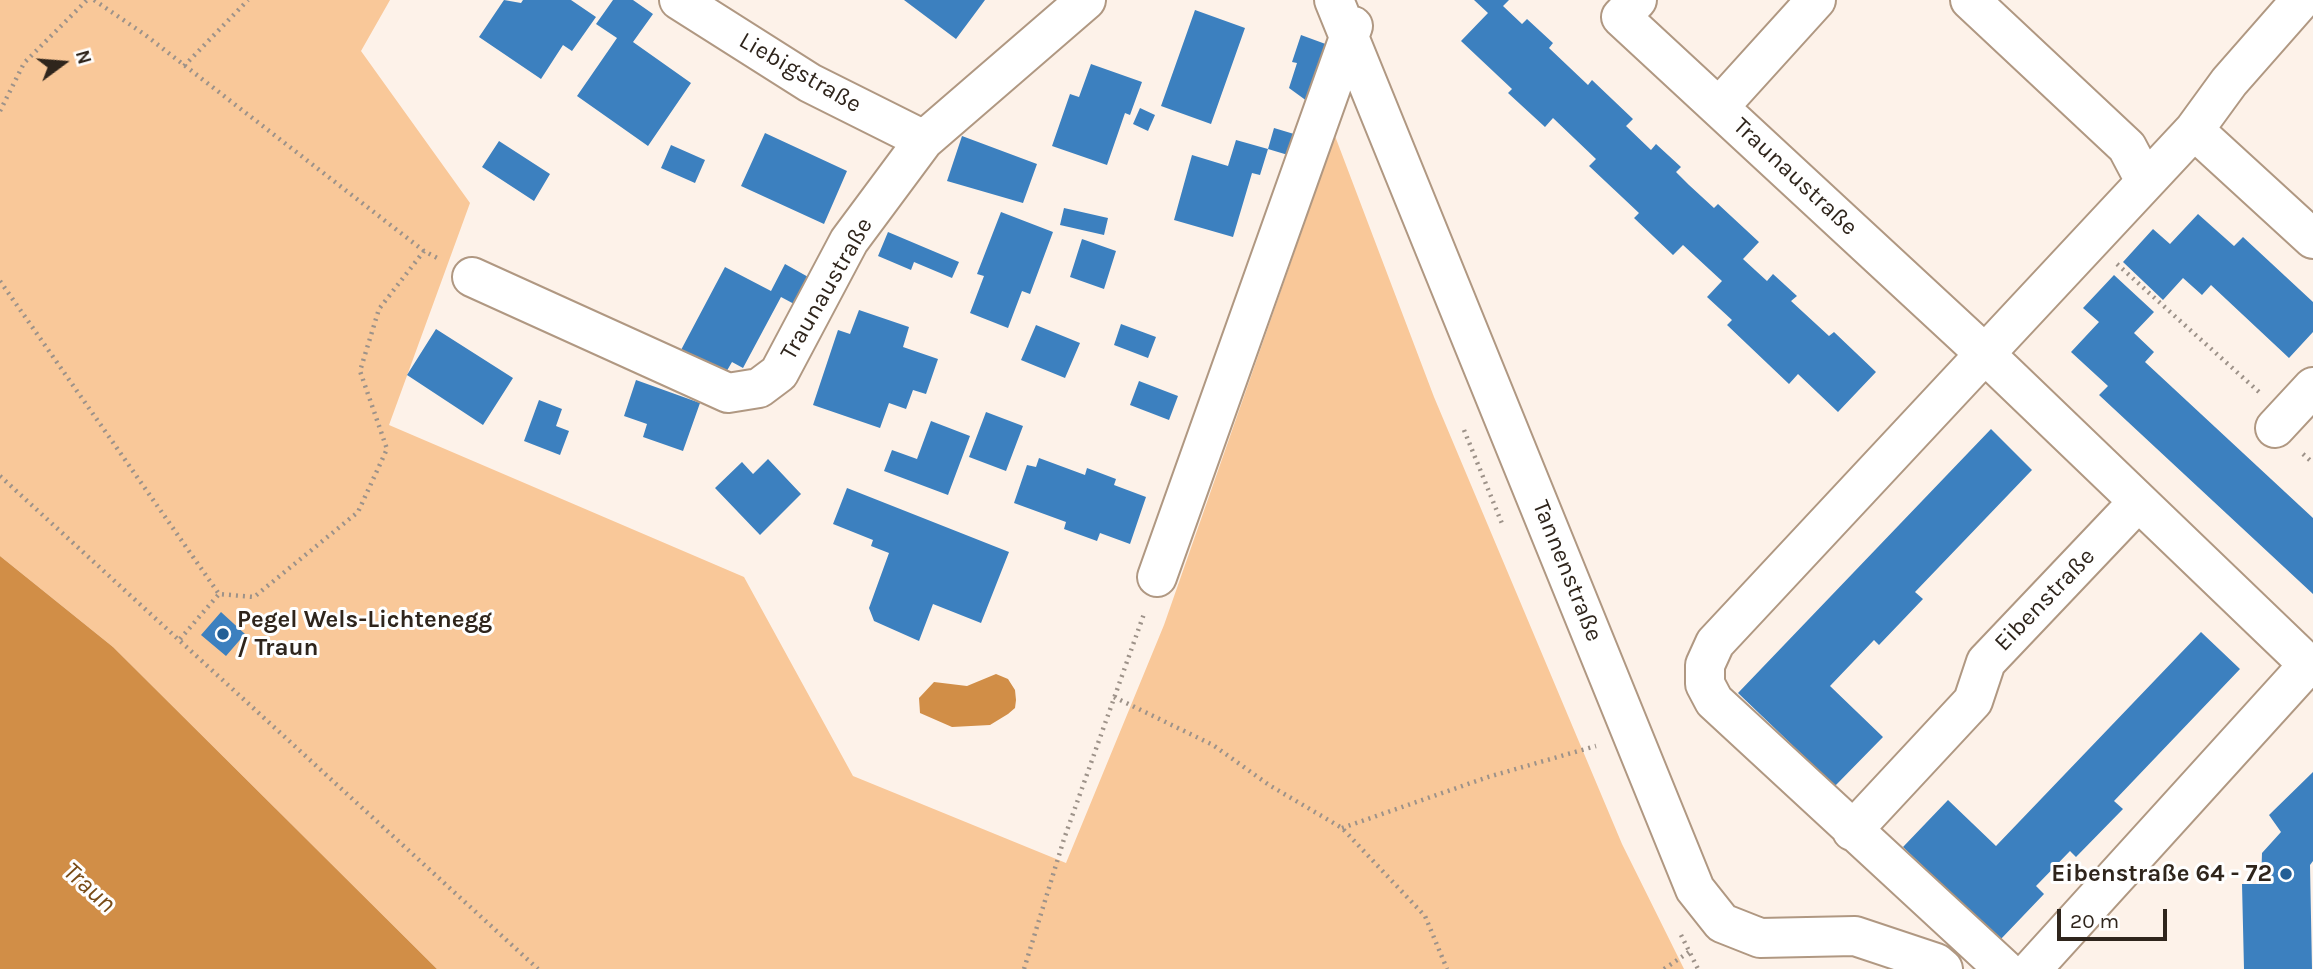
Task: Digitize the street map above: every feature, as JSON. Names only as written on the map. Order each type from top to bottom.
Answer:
[{"type":"street","name":"Liebigstraße","points":[[679,0],[810,83],[924,140]]},
{"type":"street","name":"Traunaustraße","points":[[472,277],[728,393],[758,388],[779,373],[849,241],[924,140],[1086,0]]},
{"type":"street","name":"Tannenstraße","points":[[1334,0],[1356,18],[1695,889],[1722,923],[1760,938],[1855,936],[1936,963],[1943,969]]},
{"type":"street","name":"Traunaustraße","points":[[1637,0],[1621,17],[1985,354]]},
{"type":"street","points":[[1719,107],[1816,0]]},
{"type":"street","points":[[1970,0],[2127,147],[2145,181]]},
{"type":"street","points":[[2004,969],[1714,701],[1705,684],[1705,666],[1715,643],[2194,130],[2229,82],[2301,0]]},
{"type":"street","points":[[1157,577],[1356,18]]},
{"type":"street","points":[[2127,147],[2194,130]]},
{"type":"street","points":[[2194,130],[2313,239]]},
{"type":"street","points":[[1985,354],[2311,667],[2032,969]]},
{"type":"street","points":[[2275,428],[2313,387]]},
{"type":"street","name":"Eibenstraße","points":[[1852,831],[1973,701],[1986,662],[2138,502]]},
{"type":"path","points":[[0,111],[24,63],[87,0]]},
{"type":"path","points":[[94,0],[424,251],[472,277]]},
{"type":"path","points":[[184,66],[248,0]]},
{"type":"path","points":[[2091,240],[2265,398],[2275,428],[2313,463]]},
{"type":"path","points":[[219,594],[254,597],[358,512],[387,449],[360,371],[379,309],[424,251]]},
{"type":"path","points":[[0,281],[219,594]]},
{"type":"path","points":[[0,476],[538,969]]},
{"type":"path","points":[[1024,969],[1114,697],[1157,577]]},
{"type":"path","points":[[180,639],[219,594]]},
{"type":"path","points":[[1114,697],[1213,745],[1269,785],[1342,828],[1425,916],[1447,969]]},
{"type":"path","points":[[1342,828],[1488,776],[1596,746]]},
{"type":"path","points":[[1664,969],[1689,953]]},
{"type":"shaded area","points":[[0,0],[390,0],[361,51],[470,203],[389,425],[744,577],[853,776],[1066,863],[1164,625],[1335,136],[1434,397],[1622,844],[1684,969],[437,969],[113,647],[0,556]]},
{"type":"water","name":"Traun","points":[[0,556],[113,647],[437,969],[0,969]]},
{"type":"water","points":[[996,674],[1008,679],[1015,690],[1016,700],[1015,708],[990,725],[952,727],[920,713],[919,698],[934,682],[967,686]]},
{"type":"building","points":[[504,0],[521,3],[523,0],[571,0],[596,17],[572,51],[563,45],[541,79],[479,37]]},
{"type":"building","points":[[613,0],[633,0],[653,14],[633,42],[691,83],[648,146],[577,96],[617,38],[596,24]]},
{"type":"building","points":[[904,0],[985,0],[956,39]]},
{"type":"building","points":[[1474,0],[1509,0],[1503,6],[1522,24],[1527,19],[1553,43],[1549,48],[1588,85],[1592,80],[1633,119],[1626,126],[1651,150],[1656,144],[1681,167],[1676,172],[1689,185],[1714,208],[1718,204],[1759,242],[1743,259],[1767,281],[1773,274],[1797,296],[1791,301],[1829,336],[1834,332],[1876,372],[1838,412],[1798,374],[1789,384],[1727,325],[1732,320],[1707,297],[1722,281],[1683,245],[1673,255],[1634,218],[1639,213],[1589,166],[1596,159],[1553,118],[1545,127],[1508,93],[1512,89],[1461,41],[1488,13]]},
{"type":"building","points":[[1195,10],[1245,28],[1211,124],[1161,106]]},
{"type":"building","points":[[1301,35],[1331,46],[1311,104],[1289,88],[1297,63],[1292,62]]},
{"type":"building","points":[[1091,64],[1142,82],[1130,115],[1125,113],[1107,165],[1052,146],[1070,94],[1079,97]]},
{"type":"building","points":[[1140,108],[1155,115],[1148,131],[1133,124]]},
{"type":"building","points":[[1274,128],[1294,134],[1288,155],[1268,149]]},
{"type":"building","points":[[765,133],[847,171],[824,224],[741,186]]},
{"type":"building","points":[[962,136],[1037,164],[1023,203],[947,181]]},
{"type":"building","points":[[1236,140],[1268,149],[1260,175],[1252,173],[1233,237],[1174,220],[1192,155],[1228,166]]},
{"type":"building","points":[[499,141],[550,174],[534,201],[482,167]]},
{"type":"building","points":[[671,145],[705,160],[695,183],[661,168]]},
{"type":"building","points":[[1064,208],[1108,218],[1104,235],[1060,225]]},
{"type":"building","points":[[1001,212],[1053,232],[1030,294],[1022,291],[1008,328],[970,313],[984,276],[977,274]]},
{"type":"building","points":[[2198,214],[2234,246],[2243,237],[2313,302],[2313,332],[2289,358],[2211,285],[2202,295],[2183,278],[2163,300],[2123,262],[2153,229],[2170,244]]},
{"type":"building","points":[[888,232],[959,262],[952,278],[914,262],[911,270],[878,256]]},
{"type":"building","points":[[1082,239],[1116,251],[1104,289],[1070,277]]},
{"type":"building","points":[[785,264],[810,278],[796,305],[781,297],[743,368],[732,362],[725,374],[681,350],[725,267],[771,291]]},
{"type":"building","points":[[2114,275],[2154,312],[2134,333],[2154,352],[2145,362],[2313,518],[2313,594],[2099,395],[2108,386],[2071,352],[2099,322],[2083,308]]},
{"type":"building","points":[[859,310],[909,327],[903,347],[938,359],[926,394],[913,390],[906,409],[889,403],[880,428],[813,405],[838,330],[850,334]]},
{"type":"building","points":[[1121,324],[1156,337],[1148,358],[1114,345]]},
{"type":"building","points":[[1036,325],[1080,343],[1065,378],[1021,360]]},
{"type":"building","points":[[436,329],[513,378],[483,425],[407,375]]},
{"type":"building","points":[[636,380],[700,403],[683,451],[643,437],[647,424],[624,416]]},
{"type":"building","points":[[1139,381],[1178,396],[1169,420],[1130,405]]},
{"type":"building","points":[[539,400],[562,409],[556,426],[569,431],[560,455],[524,441]]},
{"type":"building","points":[[986,412],[1023,426],[1006,471],[969,457]]},
{"type":"building","points":[[931,421],[970,436],[948,495],[884,471],[892,450],[917,459]]},
{"type":"building","points":[[1991,429],[2032,470],[1915,592],[1923,599],[1879,645],[1874,640],[1830,686],[1883,737],[1835,786],[1738,693]]},
{"type":"building","points":[[1039,458],[1085,475],[1087,468],[1116,479],[1114,485],[1146,497],[1130,544],[1100,533],[1097,541],[1064,529],[1066,522],[1014,503],[1027,465],[1036,467]]},
{"type":"building","points":[[768,459],[801,494],[760,535],[715,488],[742,462],[753,474]]},
{"type":"building","points":[[847,488],[1009,552],[981,623],[933,604],[919,641],[874,621],[869,608],[889,553],[871,546],[873,540],[833,524]]},
{"type":"building","name":"Pegel Wels-Lichtenegg / Traun","points":[[221,612],[245,634],[226,656],[201,635]]},
{"type":"building","points":[[2201,632],[2240,669],[2114,801],[2123,809],[2076,857],[2070,851],[2036,886],[2044,894],[2000,940],[1903,847],[1948,800],[1996,846]]},
{"type":"building","name":"Eibenstraße 64 - 72","points":[[2313,772],[2313,861],[2310,865],[2312,969],[2244,969],[2242,884],[2261,884],[2262,853],[2281,832],[2269,815]]},
{"type":"place","name":"Pegel Wels-Lichtenegg / Traun","points":[[223,634]]},
{"type":"place","name":"Eibenstraße 64 - 72","points":[[2286,874]]}]
